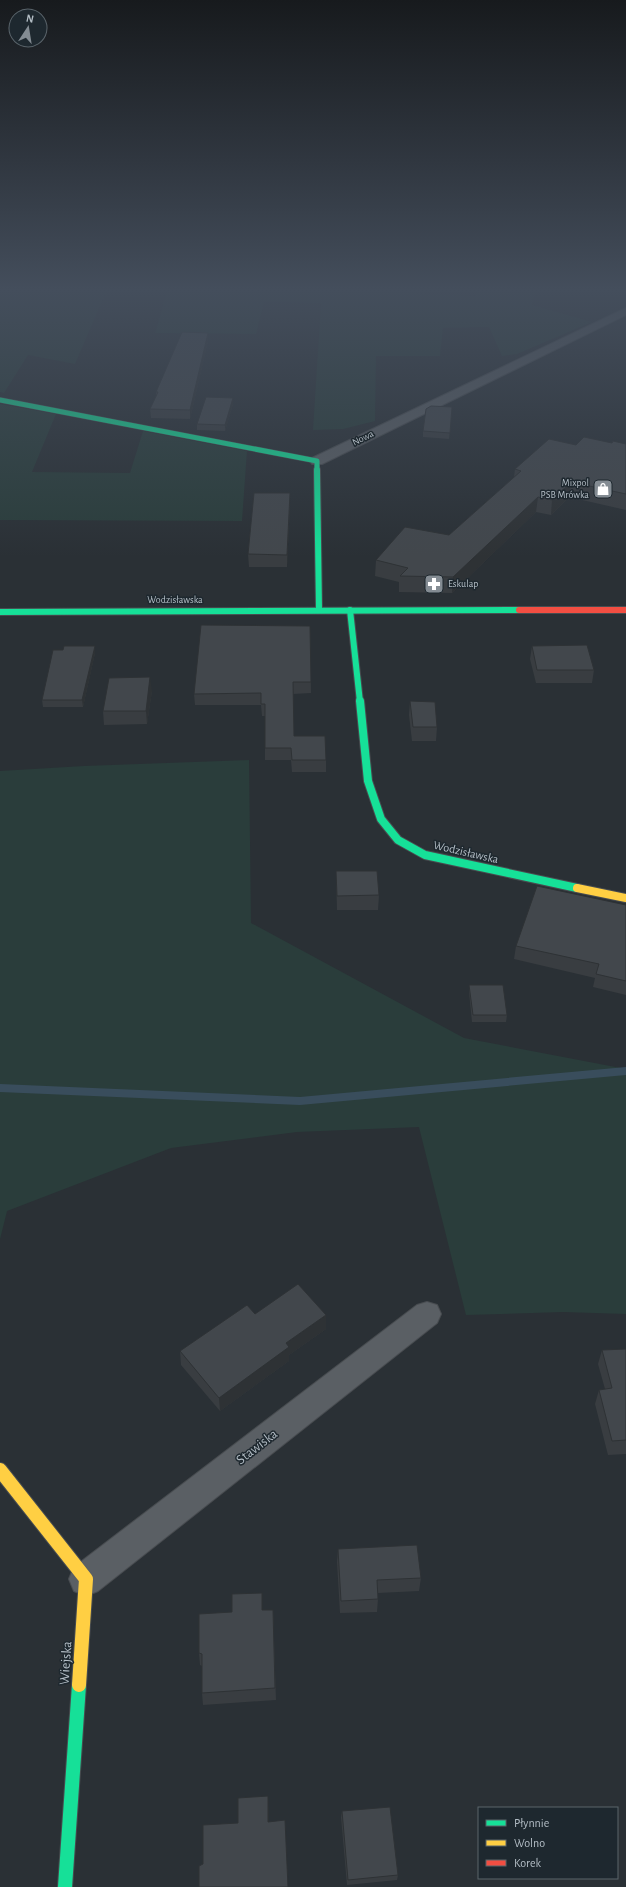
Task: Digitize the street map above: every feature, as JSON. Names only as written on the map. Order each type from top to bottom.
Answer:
[{"type":"street","name":"Nowa","points":[[317,461],[484,380]]},
{"type":"street","points":[[0,400],[317,461],[319,610]]},
{"type":"street","name":"Wodzisławska","points":[[350,610],[368,781],[381,819],[398,840],[425,855],[626,898]]},
{"type":"street","name":"Wodzisławska","points":[[0,612],[626,610]]},
{"type":"street","name":"Stawiska","points":[[86,1579],[427,1314]]},
{"type":"street","points":[[0,1470],[86,1579]]},
{"type":"street","name":"Wiejska","points":[[65,1887],[86,1579]]},
{"type":"green space","points":[[0,380],[12,380],[4,393],[0,392]]},
{"type":"green space","points":[[316,380],[376,380],[375,421],[343,429],[313,430]]},
{"type":"green space","points":[[0,404],[56,414],[32,472],[130,473],[143,431],[247,451],[242,521],[0,520]]},
{"type":"green space","points":[[249,760],[251,923],[464,1038],[626,1069],[626,1314],[563,1312],[466,1315],[419,1127],[297,1132],[171,1148],[7,1211],[0,1239],[0,771],[84,766]]},
{"type":"building","points":[[161,380],[197,380],[190,410],[150,409],[158,392],[156,392]]},
{"type":"building","points":[[206,397],[233,398],[225,425],[197,424]]},
{"type":"building","points":[[431,406],[452,407],[450,433],[423,431],[426,409]]},
{"type":"building","points":[[584,437],[612,443],[613,441],[626,444],[626,494],[571,482],[552,500],[538,497],[453,577],[400,576],[408,568],[376,560],[405,527],[449,535],[521,471],[515,469],[549,439],[576,445]]},
{"type":"building","points":[[254,493],[290,493],[287,555],[248,554]]},
{"type":"building","points":[[201,625],[310,626],[311,682],[293,682],[294,736],[325,736],[326,760],[292,760],[291,748],[265,748],[265,704],[261,704],[261,693],[194,694]]},
{"type":"building","points":[[587,645],[594,670],[537,670],[532,646]]},
{"type":"building","points":[[64,646],[95,646],[82,700],[42,700],[53,650],[63,650]]},
{"type":"building","points":[[150,677],[146,711],[103,711],[109,678]]},
{"type":"building","points":[[410,701],[435,702],[437,727],[413,727]]},
{"type":"building","points":[[336,871],[377,871],[379,895],[337,896]]},
{"type":"building","points":[[537,886],[626,905],[626,981],[596,974],[599,964],[516,946]]},
{"type":"building","points":[[469,985],[503,985],[507,1015],[473,1015]]},
{"type":"building","points":[[298,1284],[326,1315],[286,1343],[289,1347],[219,1398],[180,1351],[247,1305],[255,1314]]},
{"type":"building","points":[[626,1349],[626,1440],[612,1441],[599,1390],[612,1388],[602,1350]]},
{"type":"building","points":[[417,1545],[421,1578],[377,1580],[378,1599],[341,1601],[338,1549]]},
{"type":"building","points":[[262,1593],[262,1610],[273,1610],[275,1688],[202,1693],[202,1654],[199,1653],[199,1614],[232,1612],[232,1594]]},
{"type":"building","points":[[268,1796],[268,1822],[285,1820],[288,1887],[199,1887],[199,1866],[203,1864],[203,1825],[238,1823],[238,1798]]},
{"type":"building","points":[[390,1807],[398,1875],[348,1880],[342,1811]]},
{"type":"waterway","points":[[0,1088],[300,1101],[626,1071]]},
{"type":"traffic: fast","points":[[0,400],[317,461],[319,610]]},
{"type":"traffic: fast","points":[[350,610],[368,781],[381,819],[398,840],[425,855],[577,888]]},
{"type":"traffic: fast","points":[[0,612],[519,610]]},
{"type":"traffic: fast","points":[[65,1887],[79,1685]]},
{"type":"traffic: slow","points":[[577,888],[626,898]]},
{"type":"traffic: slow","points":[[0,1470],[86,1579],[79,1685]]},
{"type":"traffic: jam","points":[[519,610],[626,610]]},
{"type":"place","name":"Mixpol PSB Mrówka","points":[[603,489]]},
{"type":"place","name":"Eskulap","points":[[434,584]]}]
